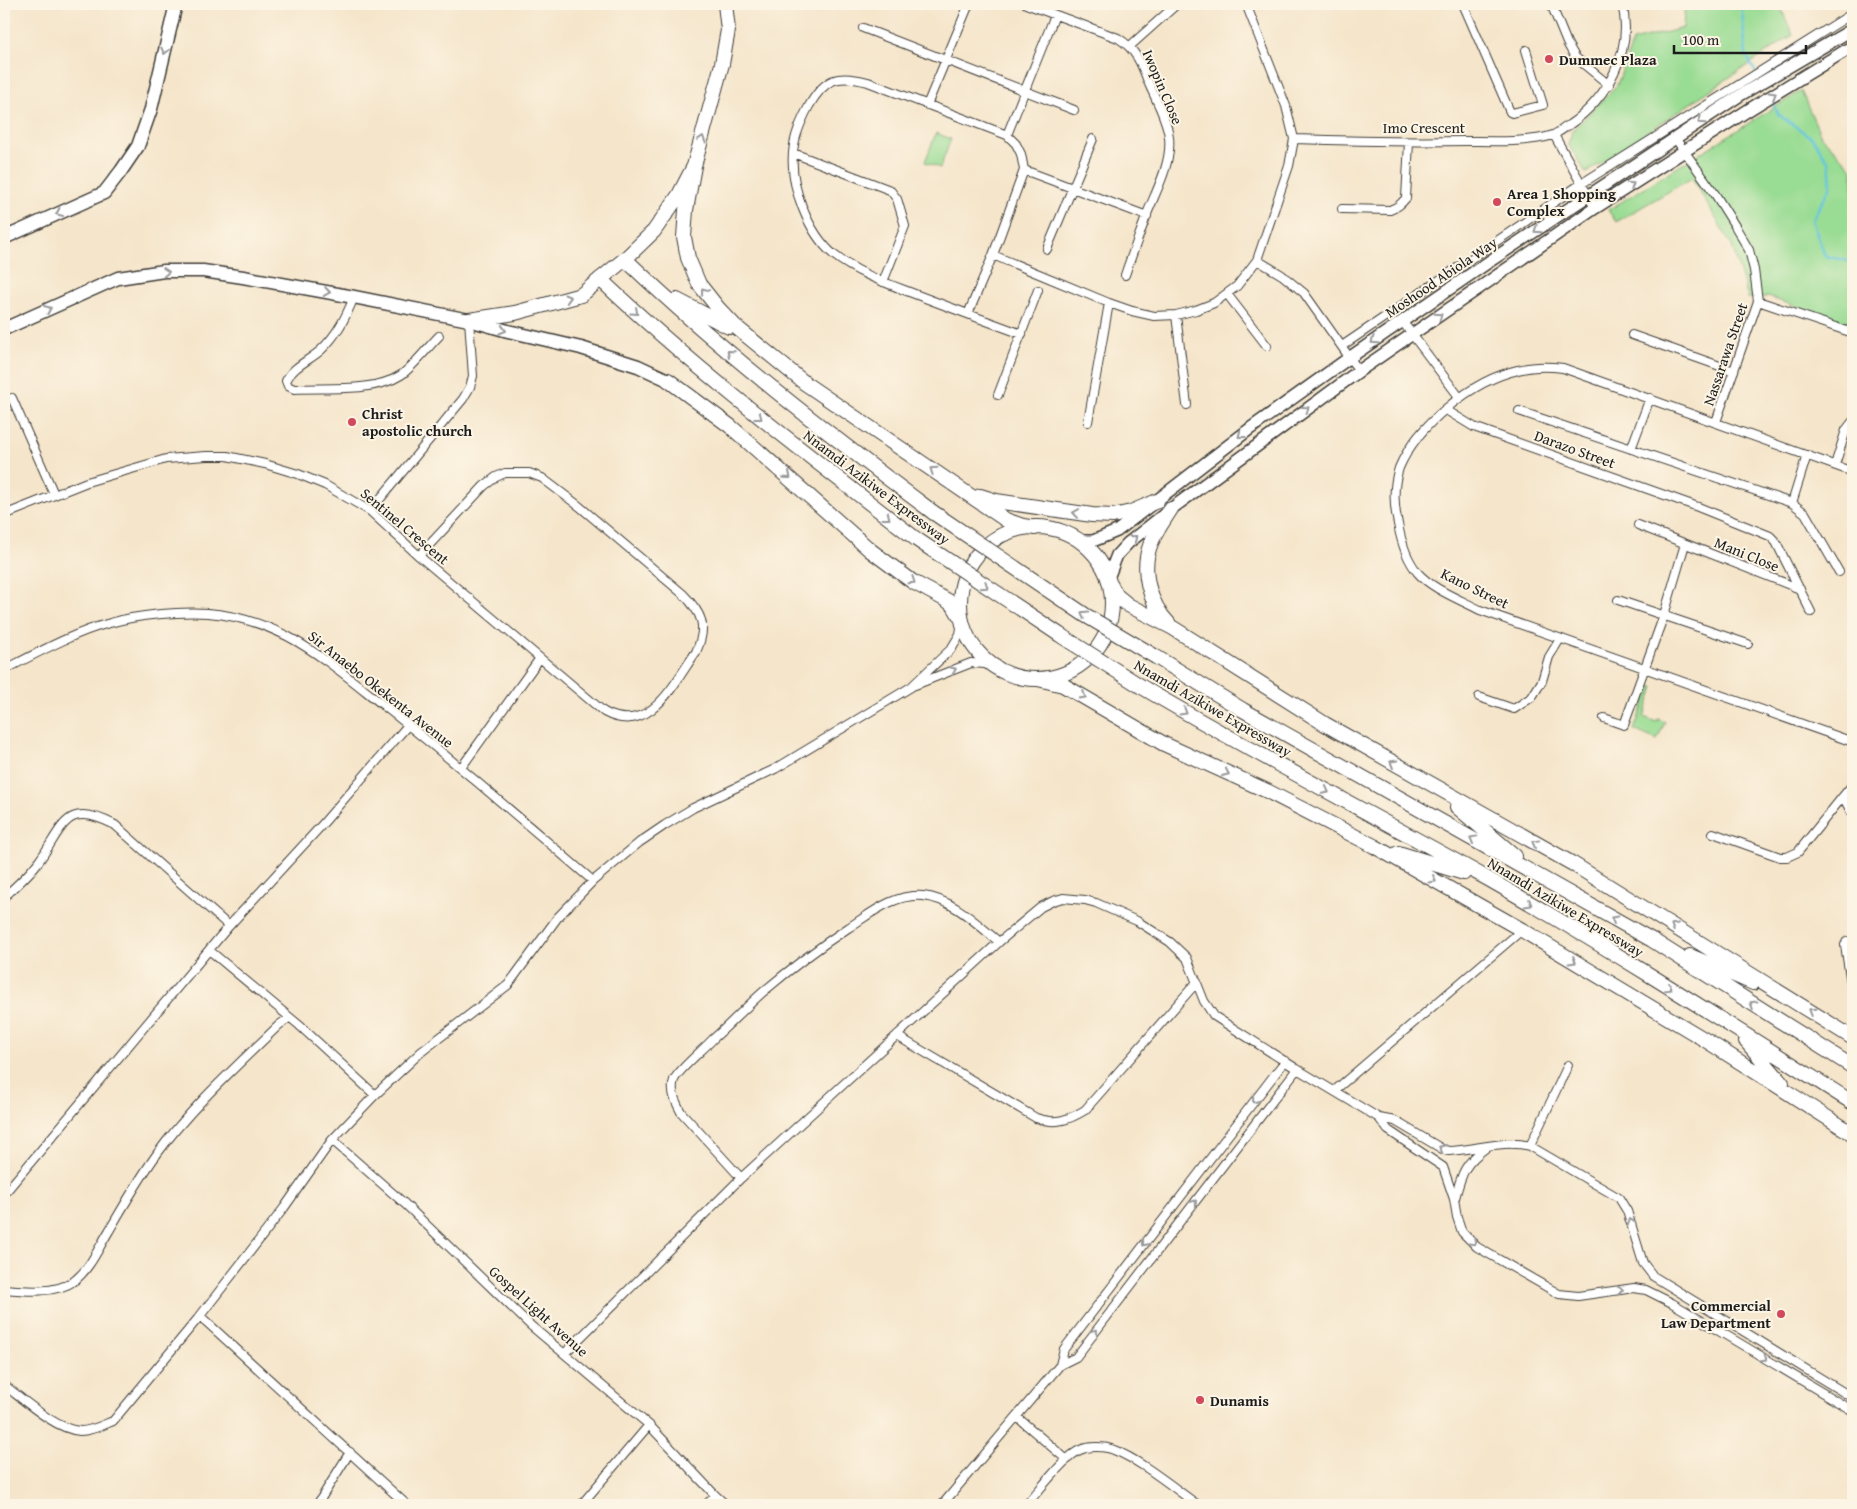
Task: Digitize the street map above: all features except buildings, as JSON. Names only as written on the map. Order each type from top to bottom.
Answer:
[{"type":"highway","points":[[725,4],[728,30],[722,64],[694,166],[686,210],[684,237],[688,258],[699,284],[718,308],[750,339],[834,404],[1006,520],[1023,526],[1058,531],[1079,541],[1091,551],[1101,564],[1117,596],[1128,605],[1173,628],[1295,706],[1573,864],[1853,1038]]},
{"type":"highway","points":[[469,320],[514,313],[581,294],[625,259],[654,231],[679,195],[694,166]]},
{"type":"highway","name":"Nnamdi Azikiwe Expressway","points":[[625,259],[655,288],[744,366],[840,443],[934,513],[1077,610],[1243,710],[1652,940],[1853,1067]]},
{"type":"highway","name":"Nnamdi Azikiwe Expressway","points":[[600,279],[632,310],[716,383],[916,539],[999,596],[1142,687],[1224,736],[1490,881],[1735,1029],[1853,1103]]},
{"type":"highway","points":[[655,288],[750,339]]},
{"type":"highway","points":[[668,380],[730,426],[870,550],[913,582],[954,606],[970,640],[981,656],[996,668],[1016,676],[1063,685],[1164,744],[1267,791],[1374,846],[1522,930],[1707,1041],[1853,1134]]},
{"type":"highway","points":[[964,490],[996,501],[1102,516],[1123,514],[1157,501]]},
{"type":"highway","points":[[1171,509],[1150,543],[1146,565],[1151,595],[1162,616],[1173,628]]},
{"type":"highway","points":[[962,620],[960,601],[962,585],[968,570],[977,556],[989,544],[1003,535],[1035,528]]},
{"type":"highway","points":[[1038,679],[1058,676],[1075,668],[1091,656],[1102,640],[1110,622],[1112,603],[1109,581]]},
{"type":"highway","points":[[1431,784],[1539,875]]},
{"type":"highway","points":[[1374,846],[1490,881]]},
{"type":"highway","points":[[1652,940],[1795,1001]]},
{"type":"highway","points":[[1735,1029],[1793,1096]]},
{"type":"main road","points":[[4,238],[104,193],[125,165],[138,146],[151,109],[176,4]]},
{"type":"main road","name":"Moshood Abiola Way","points":[[1079,541],[1093,541],[1109,535],[1157,501],[1251,428],[1402,321],[1742,94],[1853,29]]},
{"type":"main road","name":"Moshood Abiola Way","points":[[1109,581],[1111,567],[1121,550],[1171,509],[1359,371],[1595,208],[1750,108],[1853,46]]},
{"type":"main road","points":[[4,329],[118,278],[164,271],[203,271],[243,276],[469,320],[581,348],[638,366],[668,380]]},
{"type":"street","points":[[928,105],[969,4]]},
{"type":"street","name":"Iwopin Close","points":[[1026,4],[1118,38],[1130,46],[1140,62],[1166,123],[1170,138],[1169,153],[1164,172],[1125,275]]},
{"type":"street","points":[[1130,46],[1177,4]]},
{"type":"street","points":[[993,255],[1132,312],[1154,316],[1176,315],[1196,310],[1214,303],[1237,286],[1257,260],[1289,166],[1294,139],[1286,106],[1246,4]]},
{"type":"street","points":[[1463,4],[1512,113],[1543,105],[1526,50]]},
{"type":"street","points":[[1551,4],[1575,57],[1609,85]]},
{"type":"street","name":"Imo Crescent","points":[[1294,139],[1409,142],[1506,141],[1554,135],[1577,120],[1609,85],[1620,59],[1623,46],[1624,13],[1622,4]]},
{"type":"street","points":[[1342,346],[1581,184],[1853,13]]},
{"type":"street","points":[[1007,135],[1055,15]]},
{"type":"street","points":[[864,28],[1074,110]]},
{"type":"street","points":[[968,314],[993,255],[1024,170],[1021,154],[1016,144],[1007,135],[868,82],[849,77],[835,79],[824,85],[814,98],[800,126],[793,153],[793,170],[798,193],[804,213],[813,230],[833,254],[850,266],[883,282],[968,314],[1022,334]]},
{"type":"street","points":[[1554,135],[1595,208]]},
{"type":"street","name":"Nassarawa Street","points":[[1675,138],[1715,194],[1748,250],[1754,270],[1758,301],[1716,422]]},
{"type":"street","points":[[1047,249],[1093,139]]},
{"type":"street","points":[[1342,209],[1390,210],[1398,208],[1406,198],[1409,142]]},
{"type":"street","points":[[793,153],[890,190],[898,199],[905,226],[883,282]]},
{"type":"street","points":[[1024,170],[1147,216]]},
{"type":"street","points":[[1257,260],[1289,280],[1304,293],[1359,371]]},
{"type":"street","points":[[998,395],[1038,290]]},
{"type":"street","points":[[1227,294],[1267,346]]},
{"type":"street","points":[[354,297],[346,316],[334,336],[321,350],[289,374],[286,381],[288,386],[294,389],[348,388],[380,384],[401,374],[439,336]]},
{"type":"street","points":[[1758,301],[1853,332]]},
{"type":"street","points":[[1088,422],[1109,303]]},
{"type":"street","points":[[1176,315],[1187,405]]},
{"type":"street","points":[[370,511],[463,399],[470,387],[473,376],[469,320]]},
{"type":"street","points":[[1402,321],[1460,398]]},
{"type":"street","points":[[1632,336],[1734,371]]},
{"type":"street","name":"Kano Street","points":[[1853,472],[1650,398],[1563,368],[1549,366],[1503,374],[1460,398],[1420,435],[1411,447],[1399,469],[1395,492],[1395,513],[1408,557],[1418,573],[1440,590],[1480,610],[1853,742]]},
{"type":"street","points":[[12,398],[54,494]]},
{"type":"street","points":[[1631,449],[1650,398]]},
{"type":"street","name":"Darazo Street","points":[[1446,410],[1474,427],[1698,507],[1770,536],[1776,542],[1811,612]]},
{"type":"street","points":[[1519,410],[1792,504],[1805,513],[1839,572]]},
{"type":"street","points":[[1835,465],[1846,430],[1853,421]]},
{"type":"street","points":[[1792,504],[1807,455]]},
{"type":"street","name":"Sentinel Crescent","points":[[4,515],[88,482],[166,459],[227,456],[265,464],[298,474],[325,485],[370,511],[419,556],[604,712],[620,718],[635,719],[650,712],[661,702],[700,644],[702,620],[697,608],[683,594],[542,478],[529,474],[496,476],[484,486],[419,556]]},
{"type":"street","name":"Mani Close","points":[[1638,525],[1800,589]]},
{"type":"street","points":[[1604,718],[1624,725],[1664,615],[1685,544]]},
{"type":"street","points":[[1618,600],[1748,644]]},
{"type":"street","name":"Sir Anaebo Okekenta Avenue","points":[[4,670],[70,638],[110,623],[132,618],[184,613],[222,615],[250,621],[286,635],[302,644],[357,684],[460,768],[593,881]]},
{"type":"street","points":[[911,687],[951,649],[960,634],[962,620]]},
{"type":"street","points":[[1479,698],[1514,709],[1532,697],[1542,681],[1549,657],[1560,639]]},
{"type":"street","points":[[460,768],[540,658]]},
{"type":"street","points":[[4,1385],[63,1427],[80,1431],[97,1428],[113,1420],[200,1316],[284,1208],[332,1140],[375,1095],[421,1052],[508,985],[558,917],[593,881],[640,842],[665,825],[693,808],[775,769],[911,687],[971,663],[985,664],[996,668]]},
{"type":"street","points":[[4,1194],[229,926],[320,827],[408,725]]},
{"type":"street","points":[[1713,833],[1780,857],[1787,857],[1798,852],[1853,784]]},
{"type":"street","points":[[1843,796],[1853,816]]},
{"type":"street","points":[[4,897],[25,878],[39,861],[62,825],[70,818],[83,814],[99,817],[115,825],[229,926]]},
{"type":"street","points":[[741,1178],[682,1112],[675,1100],[673,1089],[675,1078],[686,1066],[762,993],[813,951],[870,914],[903,898],[922,896],[948,903],[999,942]]},
{"type":"street","points":[[565,1353],[741,1178],[999,942],[1030,916],[1053,901],[1064,898],[1085,900],[1137,921],[1170,942],[1187,958],[1208,1009],[1214,1016],[1285,1062],[1379,1118],[1395,1122],[1444,1150],[1450,1151],[1489,1145],[1517,1144],[1530,1146],[1619,1198],[1627,1211],[1643,1263],[1653,1276],[1853,1398]]},
{"type":"street","points":[[1334,1091],[1522,930]]},
{"type":"street","points":[[1850,942],[1844,946],[1853,996]]},
{"type":"street","points":[[209,950],[299,1025],[375,1095]]},
{"type":"street","points":[[897,1036],[1036,1118],[1050,1122],[1064,1120],[1084,1110],[1197,982]]},
{"type":"street","points":[[4,1289],[25,1291],[50,1290],[74,1281],[90,1262],[134,1188],[158,1153],[214,1090],[273,1030],[289,1018]]},
{"type":"street","points":[[942,1505],[1060,1364],[1064,1349],[1285,1062]]},
{"type":"street","points":[[1530,1146],[1568,1065]]},
{"type":"street","points":[[1060,1364],[1076,1357],[1297,1069]]},
{"type":"street","points":[[1379,1118],[1388,1130],[1443,1167],[1454,1199],[1462,1232],[1477,1247],[1559,1294],[1578,1296],[1634,1288],[1646,1290],[1672,1303],[1853,1411]]},
{"type":"street","name":"Gospel Light Avenue","points":[[332,1140],[404,1204],[530,1325],[649,1425],[726,1505]]},
{"type":"street","points":[[1454,1199],[1460,1176],[1472,1158],[1489,1145]]},
{"type":"street","points":[[1111,1288],[1122,1297]]},
{"type":"street","points":[[200,1316],[407,1505]]},
{"type":"street","points":[[1017,1417],[1067,1460]]},
{"type":"street","points":[[581,1505],[649,1425]]},
{"type":"street","points":[[1026,1505],[1067,1460],[1079,1450],[1093,1448],[1112,1449],[1130,1458],[1198,1505]]},
{"type":"street","points":[[316,1505],[350,1452]]},
{"type":"street","points":[[706,1505],[715,1495]]},
{"type":"green space","points":[[1685,4],[1779,4],[1793,35],[1586,173],[1568,144],[1573,130],[1617,85],[1633,41],[1683,28]]},
{"type":"green space","points":[[1801,91],[1821,136],[1853,169],[1853,325],[1768,297],[1748,298],[1732,246],[1692,178],[1616,222],[1608,210]]},
{"type":"green space","points":[[936,133],[951,139],[940,168],[925,162]]},
{"type":"green space","points":[[1650,686],[1654,687],[1644,717],[1656,722],[1658,719],[1665,722],[1657,740],[1634,730]]},
{"type":"waterway","points":[[1738,4],[1742,11],[1746,55],[1760,80]]},
{"type":"waterway","points":[[1771,100],[1779,115],[1812,138],[1829,162],[1831,186],[1812,220],[1825,256],[1853,262]]},
{"type":"place","name":"Dummec Plaza","points":[[1549,59]]},
{"type":"place","name":"Area 1 Shopping Complex","points":[[1497,202]]},
{"type":"place","name":"Christ apostolic church","points":[[352,422]]},
{"type":"place","name":"Commercial Law Department","points":[[1781,1314]]},
{"type":"place","name":"Dunamis","points":[[1200,1400]]}]
